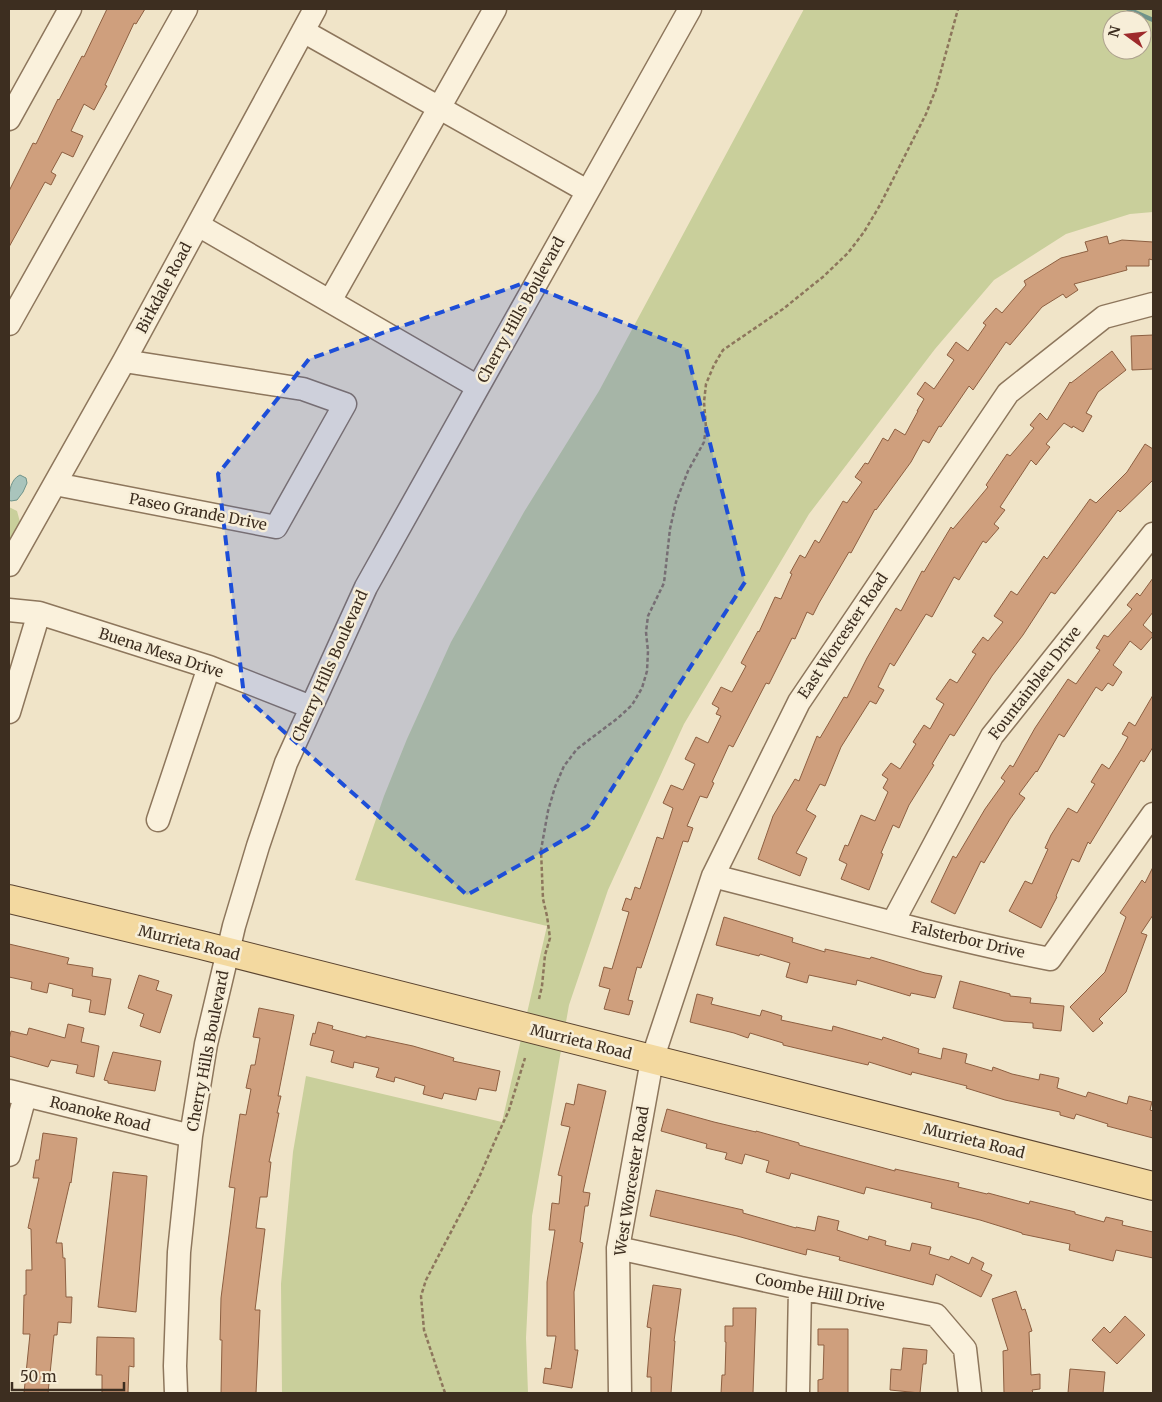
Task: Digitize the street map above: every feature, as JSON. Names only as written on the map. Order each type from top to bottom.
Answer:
[{"type":"main road","name":"Murrieta Road","points":[[9,899],[228,952],[1153,1186]]},
{"type":"street","points":[[9,119],[70,9]]},
{"type":"street","points":[[9,324],[186,9]]},
{"type":"street","name":"Birkdale Road","points":[[9,565],[124,361],[315,9]]},
{"type":"street","points":[[330,302],[495,9]]},
{"type":"street","name":"Cherry Hills Boulevard","points":[[176,1393],[174,1366],[179,1252],[191,1136],[206,1044],[228,952],[266,820],[286,762],[366,587],[687,10]]},
{"type":"street","points":[[303,31],[587,191]]},
{"type":"street","points":[[198,225],[478,387]]},
{"type":"street","name":"East Worcester Road","points":[[652,1060],[713,876],[799,702],[1008,393],[1104,317],[1153,304]]},
{"type":"street","name":"Paseo Grande Drive","points":[[55,484],[276,527],[345,404],[303,389],[124,361]]},
{"type":"street","name":"Fountainbleu Drive","points":[[893,922],[992,736],[1153,534]]},
{"type":"street","name":"Buena Mesa Drive","points":[[9,610],[39,613],[209,667],[311,707]]},
{"type":"street","points":[[9,712],[39,613]]},
{"type":"street","points":[[158,820],[209,667]]},
{"type":"street","name":"Falsterbor Drive","points":[[713,876],[1009,951],[1050,959],[1153,814]]},
{"type":"street","name":"West Worcester Road","points":[[620,1393],[618,1248],[652,1060]]},
{"type":"street","points":[[9,1155],[17,1094]]},
{"type":"street","name":"Roanoke Road","points":[[17,1094],[191,1136]]},
{"type":"street","name":"Coombe Hill Drive","points":[[618,1248],[800,1288],[936,1315],[965,1349],[970,1393]]},
{"type":"street","points":[[798,1393],[800,1288]]},
{"type":"path","points":[[539,999],[545,955],[550,938],[548,916],[543,899],[542,850],[548,811],[564,766],[577,749],[632,705],[642,688],[647,671],[648,651],[646,632],[648,616],[664,583],[670,529],[676,502],[688,471],[704,442],[706,384],[714,365],[723,350],[783,309],[824,276],[848,253],[864,232],[880,205],[926,114],[936,89],[958,9]]},
{"type":"path","points":[[445,1393],[424,1330],[421,1296],[426,1280],[478,1180],[509,1110],[526,1058]]},
{"type":"highlighted area","points":[[524,283],[686,348],[745,582],[588,826],[467,895],[244,696],[218,474],[309,359]]},
{"type":"green space","points":[[804,9],[1153,9],[1153,212],[1130,214],[1066,234],[994,280],[935,349],[809,514],[684,724],[608,890],[569,1005],[532,1216],[526,1338],[528,1393],[282,1393],[281,1284],[293,1152],[306,1076],[502,1122],[547,926],[355,880],[384,796],[407,739],[451,642],[524,512],[599,391]]},
{"type":"green space","points":[[9,507],[17,511],[20,522],[9,541]]},
{"type":"water","points":[[20,475],[26,478],[27,483],[17,500],[11,501],[9,500],[9,493],[11,486],[14,479]]},
{"type":"building","points":[[107,9],[145,9],[136,24],[134,23],[105,85],[107,86],[94,110],[84,104],[71,131],[83,136],[73,157],[62,152],[51,172],[56,175],[51,185],[45,182],[9,247],[9,191],[33,143],[36,144],[58,99],[82,56],[84,57]]},
{"type":"building","points":[[1107,236],[1109,244],[1122,240],[1153,242],[1153,260],[1149,259],[1149,266],[1126,266],[1127,270],[1074,284],[1078,290],[1066,298],[1063,294],[1042,307],[1010,345],[1006,342],[973,390],[969,386],[941,427],[939,426],[929,443],[923,440],[911,462],[875,509],[813,615],[807,612],[795,639],[792,638],[769,684],[766,683],[733,747],[729,745],[712,782],[714,783],[707,798],[700,796],[687,826],[693,828],[688,842],[683,841],[641,968],[637,967],[628,1000],[633,1001],[629,1015],[604,1009],[610,989],[599,986],[604,967],[612,969],[629,912],[622,910],[626,898],[631,900],[635,887],[640,889],[657,837],[663,839],[673,808],[663,803],[671,785],[683,790],[695,764],[685,759],[696,737],[708,743],[721,716],[716,714],[719,708],[712,704],[721,687],[732,692],[746,666],[741,663],[759,632],[775,597],[781,599],[792,574],[790,573],[800,555],[805,558],[815,540],[819,543],[843,501],[847,503],[862,482],[855,477],[865,463],[868,464],[883,438],[888,441],[895,429],[905,435],[924,399],[917,394],[925,382],[934,389],[954,360],[947,355],[956,342],[968,351],[986,325],[983,323],[996,308],[1002,313],[1026,285],[1024,281],[1061,258],[1088,251],[1085,242]]},
{"type":"building","points":[[1153,335],[1153,369],[1132,370],[1131,336]]},
{"type":"building","points":[[1112,351],[1126,370],[1098,392],[1086,413],[1092,416],[1083,432],[1064,423],[1046,444],[1050,447],[1036,465],[1031,460],[1000,507],[1005,510],[994,524],[999,528],[986,543],[983,541],[959,580],[954,577],[932,617],[926,614],[894,666],[890,663],[878,687],[884,690],[876,704],[870,701],[841,747],[825,786],[820,784],[806,810],[816,816],[796,853],[807,858],[800,876],[758,859],[773,816],[795,779],[799,781],[817,736],[820,738],[844,697],[847,698],[867,658],[896,608],[901,611],[922,571],[924,572],[951,527],[953,529],[988,487],[986,485],[1007,454],[1010,456],[1034,428],[1030,425],[1040,413],[1047,420],[1070,382]]},
{"type":"building","points":[[1145,444],[1153,449],[1153,480],[1120,512],[1118,510],[1055,594],[1051,592],[1023,635],[992,676],[954,736],[950,734],[932,764],[934,765],[909,805],[899,828],[893,825],[881,853],[883,854],[869,890],[841,879],[847,864],[839,860],[845,845],[848,846],[861,815],[875,821],[888,792],[883,788],[888,779],[882,775],[891,763],[900,769],[916,744],[913,742],[924,725],[930,729],[944,704],[936,699],[950,679],[957,683],[976,654],[972,652],[983,637],[988,641],[1003,622],[994,616],[1011,591],[1017,595],[1044,556],[1047,559],[1090,499],[1096,503],[1127,472]]},
{"type":"building","points":[[1153,578],[1153,612],[1143,625],[1153,636],[1141,650],[1130,641],[1113,665],[1122,672],[1113,686],[1108,683],[1102,691],[1096,687],[1064,737],[1059,734],[1037,772],[1019,794],[1025,798],[984,863],[981,861],[955,914],[931,902],[953,856],[956,858],[985,809],[1005,781],[1001,778],[1010,765],[1013,767],[1035,728],[1068,679],[1076,684],[1100,650],[1096,648],[1104,635],[1108,637],[1132,609],[1127,605],[1137,593],[1140,596]]},
{"type":"building","points":[[1153,695],[1153,747],[1144,762],[1141,760],[1090,844],[1088,842],[1079,862],[1072,859],[1057,897],[1041,928],[1009,911],[1025,881],[1032,884],[1048,849],[1045,848],[1051,835],[1068,808],[1077,813],[1095,784],[1091,782],[1102,764],[1109,769],[1122,748],[1128,737],[1122,734],[1129,722],[1135,726]]},
{"type":"building","points":[[1153,867],[1153,915],[1141,933],[1147,935],[1126,992],[1099,1019],[1103,1023],[1093,1032],[1070,1007],[1105,972],[1126,917],[1120,913],[1142,880],[1145,883]]},
{"type":"building","points":[[724,917],[793,938],[792,942],[825,952],[825,949],[870,959],[871,957],[942,976],[935,998],[911,993],[910,996],[857,980],[856,985],[809,975],[807,983],[786,977],[790,963],[760,954],[759,956],[716,945]]},
{"type":"building","points":[[9,944],[69,958],[67,964],[93,968],[92,976],[111,979],[105,1015],[89,1012],[91,1000],[72,996],[73,989],[49,983],[47,993],[31,989],[32,982],[9,977]]},
{"type":"building","points":[[139,975],[159,981],[156,990],[172,995],[160,1033],[140,1026],[144,1014],[128,1008]]},
{"type":"building","points":[[960,981],[1010,994],[1010,996],[1031,998],[1030,1003],[1064,1006],[1061,1031],[1033,1028],[1033,1023],[1004,1021],[953,1008]]},
{"type":"building","points":[[697,994],[713,998],[711,1004],[760,1016],[762,1010],[782,1016],[781,1020],[832,1031],[833,1026],[882,1040],[883,1037],[919,1049],[918,1053],[941,1059],[943,1048],[967,1054],[965,1063],[992,1071],[993,1067],[1012,1074],[1039,1080],[1040,1074],[1059,1078],[1057,1088],[1086,1097],[1088,1092],[1127,1104],[1129,1096],[1152,1102],[1150,1110],[1153,1111],[1153,1138],[1107,1126],[1108,1124],[1076,1114],[1074,1119],[1060,1115],[1060,1112],[1005,1100],[966,1088],[967,1086],[912,1072],[911,1075],[869,1062],[868,1065],[783,1045],[783,1043],[750,1033],[748,1038],[690,1022]]},
{"type":"building","points":[[259,1008],[294,1015],[278,1096],[281,1096],[269,1162],[271,1162],[267,1197],[260,1197],[256,1228],[265,1229],[255,1310],[260,1310],[256,1393],[221,1393],[221,1298],[235,1188],[229,1187],[240,1114],[246,1115],[251,1089],[246,1088],[251,1065],[255,1065],[260,1038],[253,1037]]},
{"type":"building","points":[[318,1022],[333,1026],[332,1029],[366,1038],[366,1036],[413,1046],[454,1058],[453,1061],[500,1071],[496,1091],[479,1088],[476,1100],[444,1093],[442,1099],[423,1094],[425,1086],[395,1077],[394,1082],[376,1077],[379,1068],[354,1062],[353,1068],[331,1062],[334,1051],[310,1045]]},
{"type":"building","points":[[68,1024],[84,1028],[81,1042],[99,1046],[94,1077],[76,1073],[78,1065],[51,1060],[48,1067],[9,1056],[11,1031],[27,1035],[29,1028],[65,1038]]},
{"type":"building","points":[[113,1052],[161,1061],[155,1091],[108,1083],[108,1081],[104,1080]]},
{"type":"building","points":[[578,1084],[606,1091],[583,1192],[590,1193],[588,1206],[585,1206],[580,1242],[583,1243],[574,1292],[575,1350],[578,1350],[572,1388],[543,1383],[545,1368],[551,1369],[556,1336],[547,1336],[547,1282],[555,1230],[549,1230],[552,1203],[559,1204],[562,1176],[558,1175],[570,1127],[561,1125],[566,1103],[574,1105]]},
{"type":"building","points":[[667,1109],[756,1131],[799,1143],[799,1145],[895,1171],[895,1169],[959,1183],[958,1187],[1029,1204],[1030,1201],[1075,1212],[1075,1214],[1104,1222],[1106,1217],[1123,1221],[1122,1225],[1153,1232],[1153,1258],[1116,1250],[1113,1261],[1069,1250],[1070,1244],[1022,1234],[980,1220],[931,1208],[932,1203],[866,1187],[864,1194],[791,1173],[789,1179],[766,1172],[769,1161],[745,1154],[742,1164],[725,1159],[727,1153],[706,1148],[707,1144],[661,1131]]},
{"type":"building","points":[[43,1133],[77,1138],[71,1183],[56,1243],[62,1243],[63,1258],[65,1258],[66,1297],[72,1297],[71,1323],[58,1322],[57,1335],[54,1335],[48,1393],[24,1393],[30,1334],[23,1334],[24,1295],[26,1295],[26,1270],[32,1270],[31,1229],[28,1228],[39,1178],[33,1178],[36,1160],[39,1160]]},
{"type":"building","points":[[113,1172],[147,1176],[136,1312],[98,1307]]},
{"type":"building","points":[[656,1190],[743,1210],[743,1213],[796,1228],[815,1231],[818,1216],[839,1221],[837,1230],[868,1240],[869,1236],[886,1241],[885,1245],[910,1251],[912,1243],[931,1247],[929,1254],[949,1260],[951,1256],[969,1264],[972,1257],[984,1263],[981,1270],[992,1275],[981,1297],[936,1274],[933,1285],[839,1260],[840,1257],[807,1249],[806,1255],[737,1236],[650,1216]]},
{"type":"building","points":[[653,1285],[681,1289],[674,1341],[671,1393],[651,1393],[651,1377],[647,1377],[651,1328],[647,1327]]},
{"type":"building","points":[[1016,1291],[1022,1310],[1025,1309],[1032,1331],[1029,1332],[1031,1375],[1040,1374],[1040,1389],[1032,1390],[1033,1393],[1004,1393],[1003,1351],[1008,1350],[992,1299]]},
{"type":"building","points":[[733,1308],[756,1308],[753,1393],[721,1393],[722,1375],[725,1375],[725,1326],[733,1326]]},
{"type":"building","points":[[1125,1316],[1145,1335],[1117,1364],[1092,1340],[1104,1327],[1110,1333]]},
{"type":"building","points":[[818,1329],[848,1329],[848,1393],[818,1393],[818,1380],[823,1379],[824,1345],[818,1345]]},
{"type":"building","points":[[97,1337],[134,1338],[134,1367],[129,1366],[128,1393],[102,1393],[102,1375],[96,1375]]},
{"type":"building","points":[[903,1348],[927,1350],[926,1364],[923,1364],[920,1393],[890,1390],[891,1369],[901,1370]]},
{"type":"building","points":[[1070,1369],[1105,1372],[1103,1393],[1068,1393]]},
{"type":"waterway","points":[[1128,9],[1153,20]]}]
